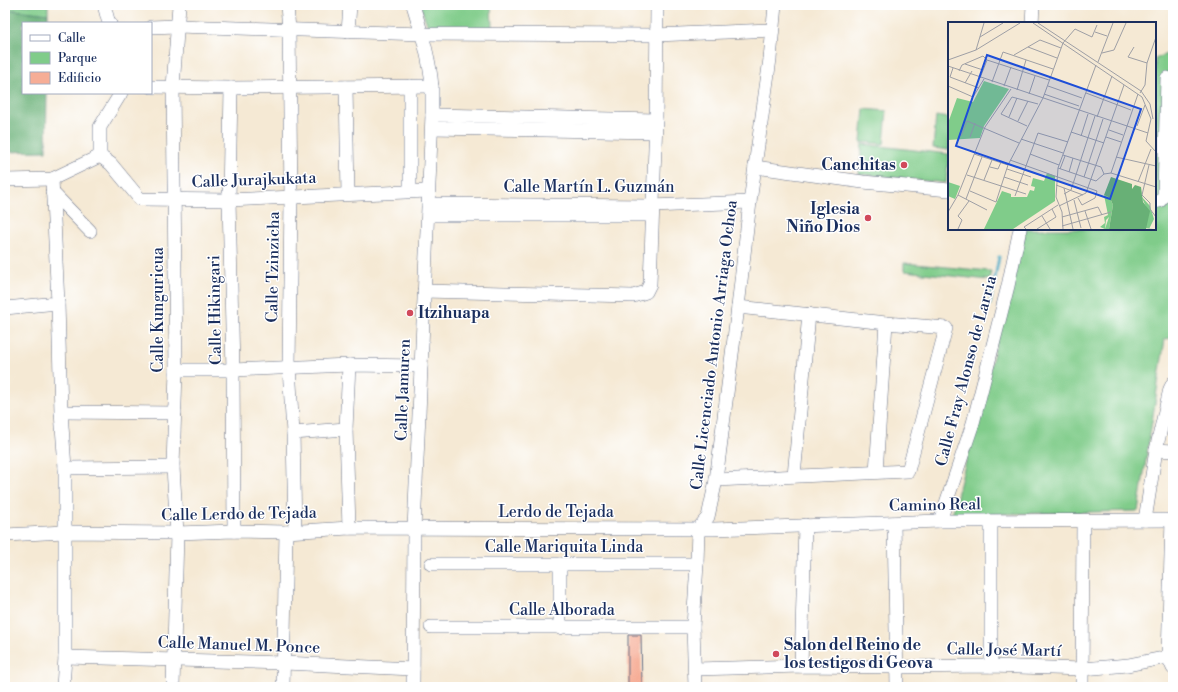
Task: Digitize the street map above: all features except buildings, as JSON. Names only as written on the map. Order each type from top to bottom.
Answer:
[{"type":"street","points":[[104,5],[109,22]]},
{"type":"street","name":"Calle Kunguricua","points":[[173,687],[177,533],[173,467],[176,370],[173,87],[178,5]]},
{"type":"street","name":"Calle Tzinzicha","points":[[283,687],[290,531],[292,433],[289,367],[291,197],[289,30],[287,5]]},
{"type":"street","points":[[348,32],[350,5]]},
{"type":"street","name":"Calle Jamuren","points":[[413,5],[422,34],[432,86],[432,121],[414,529],[413,687]]},
{"type":"street","points":[[424,291],[633,296],[646,292],[650,284],[657,5]]},
{"type":"street","name":"Calle Licenciado Antonio Arriaga Ochoa","points":[[698,529],[708,517],[716,480],[750,202],[770,59],[775,5]]},
{"type":"street","points":[[1032,22],[1033,5]]},
{"type":"street","points":[[152,27],[177,26],[422,34],[656,35],[772,30]]},
{"type":"street","points":[[1156,202],[1160,200],[1164,195],[1167,78]]},
{"type":"street","points":[[410,86],[410,191]]},
{"type":"street","points":[[152,87],[231,88],[432,86]]},
{"type":"street","points":[[346,87],[348,194]]},
{"type":"street","name":"Calle Hikingari","points":[[231,88],[229,200],[233,370],[234,531]]},
{"type":"street","points":[[5,180],[52,186],[100,156],[100,127],[120,94]]},
{"type":"street","points":[[432,121],[655,126]]},
{"type":"street","name":"Calle Jurajkukata","points":[[100,156],[111,164],[140,199],[229,200],[410,191],[428,203]]},
{"type":"street","points":[[755,167],[863,182],[948,190]]},
{"type":"street","points":[[52,186],[90,232]]},
{"type":"street","points":[[52,186],[58,303],[61,412],[65,468],[63,687]]},
{"type":"street","name":"Calle Martín L. Guzmán","points":[[428,203],[540,210],[652,210],[750,202]]},
{"type":"street","name":"Calle Fray Alonso de Larria","points":[[940,521],[973,422],[1008,286],[1020,230]]},
{"type":"street","points":[[5,308],[58,303]]},
{"type":"street","points":[[716,480],[908,471],[946,328],[886,323],[738,306]]},
{"type":"street","points":[[794,476],[809,314]]},
{"type":"street","points":[[876,472],[886,323]]},
{"type":"street","points":[[349,366],[346,429],[349,528]]},
{"type":"street","points":[[176,370],[421,366]]},
{"type":"street","points":[[1145,520],[1156,450],[1170,389],[1173,384]]},
{"type":"street","points":[[61,412],[175,413]]},
{"type":"street","points":[[292,433],[346,429]]},
{"type":"street","points":[[1156,450],[1173,451]]},
{"type":"street","points":[[65,468],[173,467]]},
{"type":"street","points":[[1170,663],[1172,520]]},
{"type":"street","name":"Camino Real","points":[[698,529],[940,521],[991,522],[1172,520]]},
{"type":"street","points":[[1082,687],[1084,521]]},
{"type":"street","points":[[991,522],[991,666]]},
{"type":"street","points":[[894,523],[897,687]]},
{"type":"street","points":[[801,666],[805,525]]},
{"type":"street","name":"Calle Lerdo de Tejada","points":[[5,535],[65,532],[177,533],[290,531],[349,528],[414,529]]},
{"type":"street","name":"Lerdo de Tejada","points":[[414,529],[698,529]]},
{"type":"street","points":[[695,687],[696,669],[693,627],[698,529]]},
{"type":"street","name":"Calle Mariquita Linda","points":[[431,564],[697,564]]},
{"type":"street","points":[[560,564],[560,628]]},
{"type":"street","name":"Calle Alborada","points":[[430,627],[693,627]]},
{"type":"street","name":"Calle Manuel M. Ponce","points":[[64,657],[284,663],[413,669]]},
{"type":"street","name":"Calle José Martí","points":[[696,669],[801,666],[991,666],[1083,668],[1128,664],[1170,663]]},
{"type":"green space","points":[[5,5],[48,5],[48,14],[5,9]]},
{"type":"green space","points":[[420,5],[491,5],[492,28],[429,29]]},
{"type":"green space","points":[[5,9],[48,14],[48,22],[22,22],[22,94],[47,94],[46,151],[5,152]]},
{"type":"green space","points":[[1173,51],[1173,338],[1165,339],[1138,511],[952,515],[1026,230],[1156,230],[1156,59]]},
{"type":"green space","points":[[864,109],[887,111],[884,144],[861,142]]},
{"type":"green space","points":[[936,116],[948,118],[948,150],[933,148]]},
{"type":"green space","name":"Canchitas","points":[[862,144],[948,154],[946,183],[859,174]]},
{"type":"green space","points":[[904,263],[991,271],[989,280],[904,271]]},
{"type":"waterway","points":[[990,304],[999,257]]},
{"type":"place","name":"Canchitas","points":[[904,165]]},
{"type":"place","name":"Iglesia Niño Dios","points":[[868,218]]},
{"type":"place","name":"Itzihuapa","points":[[410,313]]},
{"type":"place","name":"Salon del Reino de los testigos di Geova","points":[[776,654]]}]
